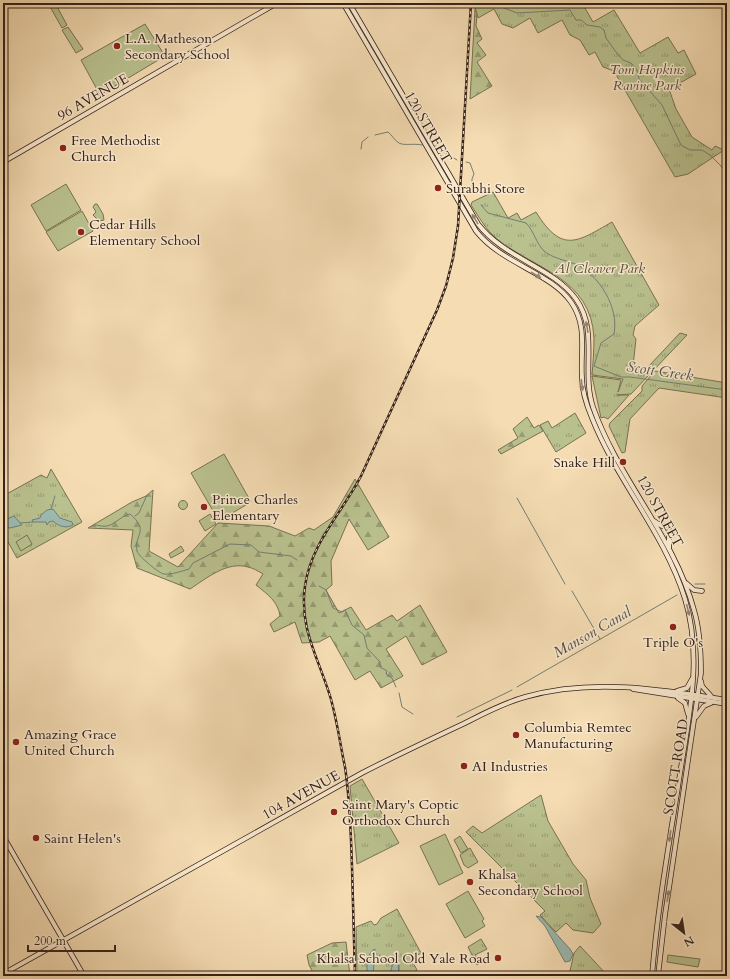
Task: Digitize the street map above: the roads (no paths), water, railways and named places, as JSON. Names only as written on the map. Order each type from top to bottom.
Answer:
[{"type":"main road","name":"96 AVENUE","points":[[3,162],[277,3]]},
{"type":"main road","name":"120 STREET","points":[[343,3],[471,224],[484,241],[502,256],[558,289],[570,300],[576,310],[582,331],[581,377],[583,393],[594,425],[619,471],[675,565]]},
{"type":"main road","name":"120 STREET","points":[[349,3],[478,224],[494,241],[506,250],[558,282],[572,294],[580,305],[585,318],[588,333],[589,392],[599,420],[624,469],[669,550],[675,565]]},
{"type":"main road","points":[[654,522],[662,526],[673,527],[669,537],[669,550]]},
{"type":"main road","name":"SCOTT ROAD","points":[[652,976],[659,914],[692,697],[694,673],[692,628],[675,565]]},
{"type":"main road","name":"SCOTT ROAD","points":[[658,976],[665,915],[701,673],[698,626],[685,581],[675,565]]},
{"type":"main road","points":[[678,579],[682,583],[686,597],[690,598]]},
{"type":"main road","points":[[685,581],[691,588],[702,591]]},
{"type":"main road","points":[[688,719],[685,703],[674,694],[687,688],[694,673]]},
{"type":"main road","points":[[701,673],[702,686],[708,695],[715,700],[727,704]]},
{"type":"main road","name":"104 AVENUE","points":[[3,974],[374,767],[501,706],[526,696],[554,690],[596,687],[627,688],[715,700]]},
{"type":"main road","points":[[694,721],[704,706],[715,700],[727,700]]},
{"type":"main road","points":[[3,836],[84,976]]},
{"type":"water","points":[[53,509],[60,518],[72,522],[73,525],[68,527],[62,526],[53,521],[49,522],[47,525],[46,522],[33,522],[32,520],[40,518],[41,515],[47,510]]},
{"type":"water","points":[[14,516],[22,525],[10,528],[3,526],[7,519]]},
{"type":"water","points":[[536,916],[541,917],[570,949],[573,954],[570,961],[565,962],[545,926]]},
{"type":"water","points":[[375,949],[373,976],[368,976],[368,957]]},
{"type":"water","points":[[395,957],[398,960],[399,976],[391,976],[390,973]]},
{"type":"waterway","points":[[491,3],[517,13],[570,10],[576,20],[581,20],[587,25],[600,27],[604,30],[606,38],[616,52],[623,60],[631,63],[637,70],[639,79],[662,105],[681,145],[690,150],[702,150],[710,155],[721,166],[727,176]]},
{"type":"waterway","name":"Scott Creek","points":[[375,135],[388,132],[401,144],[422,145]]},
{"type":"waterway","name":"Scott Creek","points":[[361,149],[362,142],[368,137]]},
{"type":"waterway","name":"Scott Creek","points":[[441,150],[457,160]]},
{"type":"waterway","name":"Scott Creek","points":[[466,162],[470,163],[474,174],[472,179],[472,188]]},
{"type":"waterway","name":"Scott Creek","points":[[481,205],[488,213],[526,223],[544,251],[584,269],[600,284],[610,303],[614,314],[615,324],[614,334],[601,343],[594,366],[621,377],[727,390]]},
{"type":"waterway","points":[[135,516],[139,513],[147,495]]},
{"type":"waterway","points":[[51,509],[55,496]]},
{"type":"waterway","points":[[517,498],[565,584]]},
{"type":"waterway","points":[[94,525],[107,526],[130,514],[136,520],[140,529],[137,540],[138,553],[149,564],[164,574],[189,569],[193,563],[230,544],[251,545],[259,552],[291,556],[297,560]]},
{"type":"waterway","points":[[20,523],[33,522]]},
{"type":"waterway","name":"Manson Canal","points":[[695,584],[705,584]]},
{"type":"waterway","points":[[319,586],[326,590],[333,608],[342,612],[345,610],[352,625],[364,635],[367,648],[380,662],[380,667],[387,671],[386,674],[392,678],[396,687]]},
{"type":"waterway","points":[[572,591],[600,639]]},
{"type":"waterway","name":"Manson Canal","points":[[517,687],[677,595]]},
{"type":"waterway","name":"Manson Canal","points":[[457,717],[512,690]]},
{"type":"waterway","points":[[399,693],[402,707],[413,714]]},
{"type":"railway","points":[[355,976],[351,830],[347,779],[332,705],[307,629],[304,601],[305,586],[308,570],[320,542],[361,476],[437,310],[446,286],[453,258],[458,226],[471,3]]},
{"type":"place","name":"L.A. Matheson Secondary School","points":[[117,46]]},
{"type":"place","name":"Free Methodist Church","points":[[63,148]]},
{"type":"place","name":"Surabhi Store","points":[[438,188]]},
{"type":"place","name":"Cedar Hills Elementary School","points":[[81,232]]},
{"type":"place","name":"Snake Hill","points":[[623,462]]},
{"type":"place","name":"Prince Charles Elementary","points":[[204,507]]},
{"type":"place","name":"Triple O's","points":[[673,627]]},
{"type":"place","name":"Columbia Remtec Manufacturing","points":[[516,735]]},
{"type":"place","name":"Amazing Grace United Church","points":[[16,742]]},
{"type":"place","name":"AI Industries","points":[[464,766]]},
{"type":"place","name":"Saint Mary's Coptic Orthodox Church","points":[[334,812]]},
{"type":"place","name":"Saint Helen's","points":[[36,838]]},
{"type":"place","name":"Khalsa Secondary School","points":[[470,882]]},
{"type":"place","name":"Khalsa School Old Yale Road","points":[[498,958]]},
{"type":"park label","name":"Tom Hopkins Ravine Park","points":[[647,78]]},
{"type":"park label","name":"Al Cleaver Park","points":[[600,268]]}]
